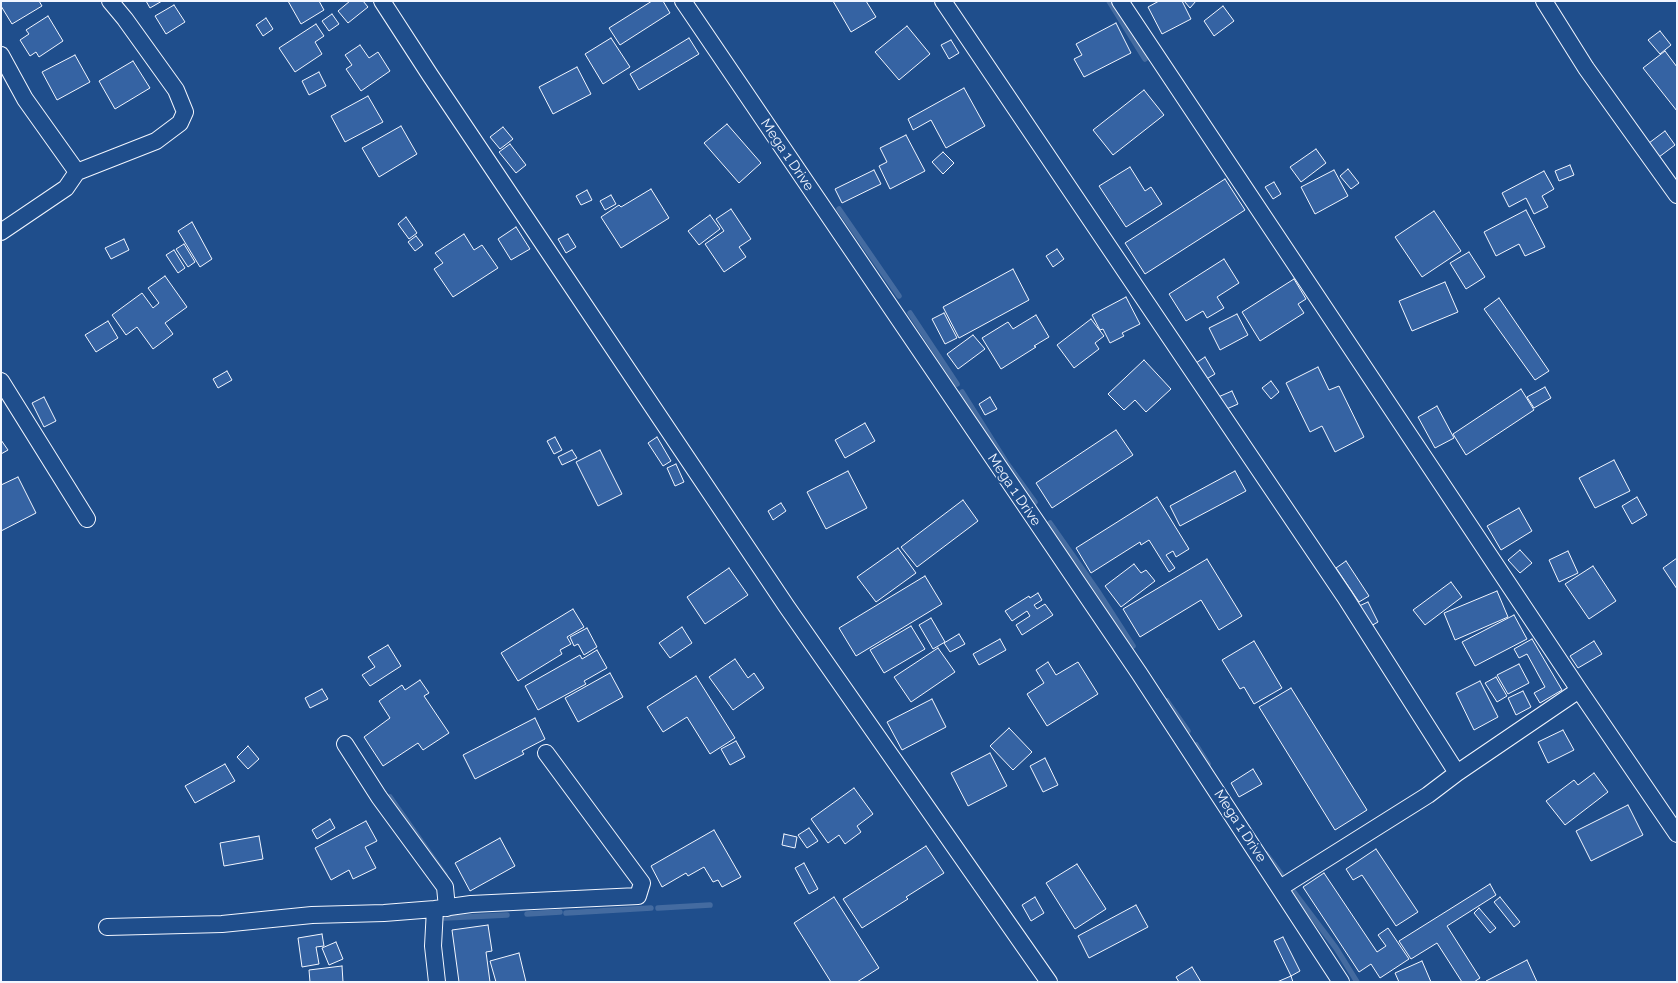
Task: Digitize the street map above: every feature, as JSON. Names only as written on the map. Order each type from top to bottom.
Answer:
[{"type":"street","points":[[1,232],[66,188],[77,172],[156,141],[180,123],[185,112],[176,90],[110,1]]},
{"type":"street","points":[[382,1],[787,607],[1049,982]]},
{"type":"street","name":"Mega 1 Drive","points":[[682,1],[1139,673],[1342,982]]},
{"type":"street","points":[[943,1],[1345,597],[1457,773]]},
{"type":"street","points":[[1120,1],[1677,834]]},
{"type":"street","points":[[1544,1],[1586,68],[1677,195]]},
{"type":"street","points":[[1,55],[25,99],[77,172]]},
{"type":"street","points":[[1,381],[86,519]]},
{"type":"street","points":[[1280,888],[1428,796],[1457,773],[1579,690]]},
{"type":"street","points":[[345,744],[445,888],[432,946],[437,982]]},
{"type":"street","points":[[107,928],[222,924],[312,915],[384,913],[471,904],[638,896],[642,883],[546,753]]},
{"type":"building","points":[[1,1],[39,1],[42,6],[12,24],[1,6]]},
{"type":"building","points":[[146,1],[162,1],[150,8]]},
{"type":"building","points":[[288,1],[319,1],[324,10],[301,24]]},
{"type":"building","points":[[350,1],[363,1],[368,7],[348,23],[338,11]]},
{"type":"building","points":[[652,1],[663,1],[670,13],[620,45],[609,28]]},
{"type":"building","points":[[833,1],[866,1],[876,17],[851,32]]},
{"type":"building","points":[[1159,1],[1182,1],[1191,19],[1162,34],[1148,7]]},
{"type":"building","points":[[1184,1],[1196,1],[1190,8]]},
{"type":"building","points":[[174,5],[185,22],[166,34],[155,16]]},
{"type":"building","points":[[1223,6],[1234,21],[1214,36],[1204,21]]},
{"type":"building","points":[[332,14],[339,24],[329,31],[322,21]]},
{"type":"building","points":[[48,16],[63,41],[39,57],[36,52],[30,56],[20,40],[29,34],[26,30]]},
{"type":"building","points":[[266,18],[273,29],[263,36],[256,25]]},
{"type":"building","points":[[1116,23],[1131,53],[1084,77],[1074,59],[1082,55],[1076,44]]},
{"type":"building","points":[[316,24],[324,36],[315,42],[322,54],[295,72],[279,48]]},
{"type":"building","points":[[907,26],[930,54],[899,80],[875,52]]},
{"type":"building","points":[[1660,31],[1671,45],[1660,54],[1648,40]]},
{"type":"building","points":[[611,38],[630,67],[603,84],[585,54]]},
{"type":"building","points":[[689,38],[699,54],[639,90],[630,74]]},
{"type":"building","points":[[951,40],[959,53],[949,59],[941,45]]},
{"type":"building","points":[[360,45],[369,58],[378,52],[390,71],[361,91],[346,69],[352,65],[345,55]]},
{"type":"building","points":[[1665,51],[1677,67],[1677,111],[1643,68]]},
{"type":"building","points":[[75,55],[90,82],[57,100],[42,72]]},
{"type":"building","points":[[133,61],[150,88],[115,109],[99,81]]},
{"type":"building","points":[[577,67],[591,94],[553,114],[539,87]]},
{"type":"building","points":[[319,72],[326,86],[309,95],[302,81]]},
{"type":"building","points":[[964,88],[985,126],[946,148],[931,120],[913,130],[908,119]]},
{"type":"building","points":[[1144,90],[1164,115],[1113,155],[1093,130]]},
{"type":"building","points":[[368,96],[383,122],[345,142],[331,116]]},
{"type":"building","points":[[727,124],[761,163],[739,183],[704,143]]},
{"type":"building","points":[[401,126],[417,154],[379,177],[362,148]]},
{"type":"building","points":[[503,127],[513,139],[500,149],[490,137]]},
{"type":"building","points":[[1665,131],[1675,145],[1659,157],[1649,143]]},
{"type":"building","points":[[906,135],[925,171],[890,189],[879,166],[887,162],[880,148]]},
{"type":"building","points":[[510,144],[526,165],[516,173],[499,152]]},
{"type":"building","points":[[1316,149],[1326,163],[1301,182],[1290,167]]},
{"type":"building","points":[[943,152],[954,163],[943,174],[932,162]]},
{"type":"building","points":[[1570,165],[1574,175],[1559,181],[1555,171]]},
{"type":"building","points":[[1130,167],[1145,191],[1151,187],[1162,204],[1126,227],[1099,186]]},
{"type":"building","points":[[1348,169],[1359,183],[1351,189],[1340,176]]},
{"type":"building","points":[[874,170],[881,184],[842,203],[835,189]]},
{"type":"building","points":[[1334,170],[1348,196],[1315,214],[1301,187]]},
{"type":"building","points":[[1544,171],[1554,189],[1542,196],[1548,207],[1534,214],[1526,198],[1509,207],[1502,193]]},
{"type":"building","points":[[1225,179],[1245,210],[1145,274],[1125,243]]},
{"type":"building","points":[[1274,182],[1281,194],[1273,199],[1265,187]]},
{"type":"building","points":[[651,189],[669,218],[621,248],[601,217],[619,205],[621,207]]},
{"type":"building","points":[[587,190],[592,200],[581,205],[576,196]]},
{"type":"building","points":[[611,195],[616,204],[605,210],[600,201]]},
{"type":"building","points":[[731,209],[751,239],[739,247],[746,257],[724,272],[705,244],[724,231],[716,219]]},
{"type":"building","points":[[1526,210],[1545,247],[1525,256],[1519,244],[1496,256],[1484,232]]},
{"type":"building","points":[[1434,211],[1461,251],[1422,277],[1395,237]]},
{"type":"building","points":[[710,215],[720,229],[699,245],[688,231]]},
{"type":"building","points":[[406,217],[417,233],[409,239],[398,224]]},
{"type":"building","points":[[192,222],[212,259],[200,267],[178,231]]},
{"type":"building","points":[[516,227],[530,249],[511,260],[498,239]]},
{"type":"building","points":[[464,234],[474,250],[482,245],[498,268],[453,297],[434,269],[443,263],[435,253]]},
{"type":"building","points":[[568,234],[576,247],[566,253],[558,239]]},
{"type":"building","points":[[416,236],[423,245],[415,251],[408,242]]},
{"type":"building","points":[[124,239],[129,250],[111,259],[105,248]]},
{"type":"building","points":[[184,244],[195,262],[188,267],[176,249]]},
{"type":"building","points":[[1057,249],[1064,259],[1053,267],[1046,256]]},
{"type":"building","points":[[174,250],[185,268],[178,273],[166,255]]},
{"type":"building","points":[[1469,252],[1485,277],[1466,289],[1450,263]]},
{"type":"building","points":[[1224,259],[1239,283],[1217,297],[1224,308],[1207,318],[1203,311],[1186,321],[1169,294]]},
{"type":"building","points":[[1013,269],[1029,300],[959,338],[943,307]]},
{"type":"building","points":[[165,276],[187,307],[165,323],[173,334],[153,349],[137,327],[126,335],[112,315],[142,293],[153,308],[159,303],[148,288]]},
{"type":"building","points":[[1294,279],[1306,299],[1298,304],[1304,313],[1260,341],[1242,312]]},
{"type":"building","points":[[1445,282],[1458,312],[1412,331],[1399,301]]},
{"type":"building","points":[[1126,297],[1140,324],[1122,333],[1124,336],[1110,343],[1103,329],[1100,330],[1092,315]]},
{"type":"building","points":[[1499,298],[1549,371],[1535,380],[1484,309]]},
{"type":"building","points":[[944,313],[957,338],[945,344],[932,319]]},
{"type":"building","points":[[1237,314],[1248,335],[1220,350],[1209,328]]},
{"type":"building","points":[[1036,315],[1049,337],[1001,369],[982,338],[1008,322],[1013,329]]},
{"type":"building","points":[[1091,319],[1104,336],[1095,343],[1099,349],[1074,368],[1057,345]]},
{"type":"building","points":[[108,321],[118,338],[96,352],[85,335]]},
{"type":"building","points":[[973,335],[985,349],[958,369],[947,354]]},
{"type":"building","points":[[1205,357],[1215,374],[1203,381],[1193,365]]},
{"type":"building","points":[[1144,360],[1171,389],[1146,412],[1135,400],[1124,410],[1108,394]]},
{"type":"building","points":[[1318,367],[1329,390],[1339,386],[1364,437],[1335,452],[1322,426],[1310,432],[1286,383]]},
{"type":"building","points":[[227,371],[232,380],[218,388],[213,379]]},
{"type":"building","points":[[1271,381],[1279,392],[1271,399],[1262,388]]},
{"type":"building","points":[[1545,387],[1551,398],[1534,408],[1527,397]]},
{"type":"building","points":[[1521,389],[1534,410],[1466,455],[1453,434]]},
{"type":"building","points":[[1232,391],[1238,404],[1222,411],[1216,398]]},
{"type":"building","points":[[44,397],[56,421],[44,427],[32,403]]},
{"type":"building","points":[[990,397],[997,409],[985,415],[979,404]]},
{"type":"building","points":[[1437,406],[1454,438],[1435,448],[1418,417]]},
{"type":"building","points":[[865,423],[875,441],[845,458],[835,440]]},
{"type":"building","points":[[1116,430],[1133,455],[1052,508],[1036,483]]},
{"type":"building","points":[[555,437],[562,450],[554,454],[547,441]]},
{"type":"building","points":[[657,437],[671,461],[663,466],[648,443]]},
{"type":"building","points":[[1,440],[8,450],[1,454]]},
{"type":"building","points":[[572,450],[577,458],[562,465],[558,457]]},
{"type":"building","points":[[600,450],[622,494],[598,506],[576,462]]},
{"type":"building","points":[[1614,460],[1630,491],[1595,508],[1579,478]]},
{"type":"building","points":[[676,464],[684,482],[675,486],[667,468]]},
{"type":"building","points":[[848,471],[867,508],[826,529],[807,492]]},
{"type":"building","points":[[1235,471],[1246,491],[1180,526],[1170,506]]},
{"type":"building","points":[[18,477],[36,513],[1,531],[1,485]]},
{"type":"building","points":[[1157,497],[1189,549],[1176,557],[1173,551],[1166,555],[1175,568],[1169,572],[1149,540],[1141,545],[1140,542],[1091,573],[1076,548]]},
{"type":"building","points":[[1637,497],[1647,515],[1632,524],[1622,506]]},
{"type":"building","points":[[963,500],[978,521],[917,567],[901,547]]},
{"type":"building","points":[[781,503],[786,511],[773,520],[768,511]]},
{"type":"building","points":[[1519,508],[1532,531],[1501,550],[1487,526]]},
{"type":"building","points":[[898,548],[916,573],[876,602],[857,577]]},
{"type":"building","points":[[1520,550],[1532,563],[1520,573],[1508,560]]},
{"type":"building","points":[[1568,551],[1578,573],[1559,582],[1549,560]]},
{"type":"building","points":[[1677,558],[1677,589],[1663,568]]},
{"type":"building","points":[[1207,559],[1242,616],[1219,630],[1201,600],[1140,637],[1123,609]]},
{"type":"building","points":[[1346,561],[1369,596],[1359,602],[1336,568]]},
{"type":"building","points":[[1134,564],[1141,573],[1146,570],[1155,581],[1121,607],[1105,586]]},
{"type":"building","points":[[1593,566],[1616,601],[1589,619],[1565,584]]},
{"type":"building","points":[[729,568],[748,595],[705,624],[687,597]]},
{"type":"building","points":[[925,576],[942,604],[856,656],[839,628]]},
{"type":"building","points":[[1451,582],[1462,597],[1425,625],[1413,610]]},
{"type":"building","points":[[1497,591],[1508,617],[1455,640],[1444,613]]},
{"type":"building","points":[[1038,593],[1042,600],[1034,605],[1037,609],[1045,604],[1053,615],[1022,635],[1016,625],[1030,616],[1027,611],[1012,621],[1005,611],[1029,596],[1030,598]]},
{"type":"building","points":[[1368,602],[1378,622],[1369,627],[1359,606]]},
{"type":"building","points":[[573,609],[584,627],[567,637],[571,644],[560,650],[562,654],[518,681],[501,653]]},
{"type":"building","points":[[1514,615],[1527,639],[1475,666],[1462,642]]},
{"type":"building","points":[[931,618],[945,642],[933,649],[919,625]]},
{"type":"building","points":[[911,626],[925,649],[884,673],[870,650]]},
{"type":"building","points":[[682,627],[692,643],[670,658],[659,643]]},
{"type":"building","points":[[587,628],[597,647],[584,655],[578,644],[574,646],[570,637]]},
{"type":"building","points":[[959,634],[965,644],[950,652],[944,643]]},
{"type":"building","points":[[1000,639],[1006,650],[979,665],[973,654]]},
{"type":"building","points":[[1532,639],[1562,690],[1540,703],[1534,693],[1545,687],[1527,654],[1519,658],[1514,649]]},
{"type":"building","points":[[1254,641],[1282,688],[1254,704],[1244,687],[1240,689],[1222,660]]},
{"type":"building","points":[[1594,641],[1602,654],[1578,668],[1570,656]]},
{"type":"building","points":[[388,645],[401,666],[370,686],[362,675],[375,667],[368,657]]},
{"type":"building","points":[[938,648],[955,672],[911,702],[894,677]]},
{"type":"building","points":[[597,650],[607,668],[584,681],[586,684],[538,710],[525,686],[580,655],[582,659]]},
{"type":"building","points":[[735,659],[748,678],[754,673],[764,688],[733,710],[709,677]]},
{"type":"building","points":[[1048,662],[1056,675],[1078,662],[1098,694],[1047,726],[1027,694],[1044,683],[1036,670]]},
{"type":"building","points":[[1519,664],[1529,683],[1508,694],[1497,675]]},
{"type":"building","points":[[610,673],[623,697],[578,722],[565,698]]},
{"type":"building","points":[[696,676],[735,738],[710,754],[687,717],[663,732],[647,707]]},
{"type":"building","points":[[1496,677],[1507,696],[1497,702],[1485,683]]},
{"type":"building","points":[[420,680],[429,693],[424,696],[449,733],[423,750],[418,743],[383,766],[364,737],[390,718],[379,701],[402,685],[405,690]]},
{"type":"building","points":[[1480,681],[1498,717],[1474,730],[1456,693]]},
{"type":"building","points":[[1291,688],[1367,810],[1335,830],[1259,707]]},
{"type":"building","points":[[322,689],[328,699],[310,708],[305,698]]},
{"type":"building","points":[[1523,691],[1531,707],[1516,715],[1508,698]]},
{"type":"building","points":[[932,699],[946,727],[902,750],[887,722]]},
{"type":"building","points":[[535,718],[545,739],[522,751],[524,754],[475,779],[463,755]]},
{"type":"building","points":[[1009,728],[1032,752],[1013,770],[990,746]]},
{"type":"building","points":[[1563,730],[1574,750],[1548,763],[1538,742]]},
{"type":"building","points":[[736,741],[745,757],[730,765],[721,749]]},
{"type":"building","points":[[248,746],[259,759],[248,769],[237,757]]},
{"type":"building","points":[[990,753],[1007,786],[968,806],[951,773]]},
{"type":"building","points":[[1045,758],[1058,785],[1043,792],[1030,766]]},
{"type":"building","points":[[225,764],[235,781],[195,803],[185,786]]},
{"type":"building","points":[[1253,769],[1262,784],[1239,797],[1231,783]]},
{"type":"building","points":[[1594,773],[1608,792],[1565,825],[1546,801],[1574,780],[1578,785]]},
{"type":"building","points":[[854,788],[873,814],[857,826],[861,832],[845,844],[839,835],[828,843],[811,819]]},
{"type":"building","points":[[1628,805],[1643,835],[1591,861],[1576,831]]},
{"type":"building","points":[[330,819],[335,828],[317,839],[312,830]]},
{"type":"building","points":[[366,821],[377,841],[365,847],[376,868],[353,879],[349,870],[331,880],[315,848]]},
{"type":"building","points":[[809,828],[818,841],[807,848],[798,835]]},
{"type":"building","points":[[714,830],[741,877],[722,887],[718,880],[713,882],[704,867],[688,876],[686,873],[662,887],[651,866]]},
{"type":"building","points":[[784,834],[797,837],[795,848],[782,845]]},
{"type":"building","points":[[259,836],[263,859],[224,866],[220,843]]},
{"type":"building","points":[[500,838],[515,866],[470,891],[455,863]]},
{"type":"building","points":[[926,846],[944,873],[906,897],[908,899],[862,928],[843,899]]},
{"type":"building","points":[[1376,849],[1418,912],[1396,926],[1362,875],[1353,880],[1346,869]]},
{"type":"building","points":[[804,863],[818,889],[809,894],[795,868]]},
{"type":"building","points":[[1077,864],[1106,909],[1075,929],[1046,883]]},
{"type":"building","points":[[1324,873],[1377,952],[1386,946],[1378,935],[1388,928],[1409,959],[1380,978],[1371,964],[1359,972],[1303,887]]},
{"type":"building","points":[[1490,884],[1496,895],[1447,926],[1480,978],[1474,982],[1462,982],[1437,943],[1411,959],[1399,941]]},
{"type":"building","points":[[834,897],[879,968],[857,982],[831,982],[794,923]]},
{"type":"building","points":[[1035,897],[1044,913],[1031,921],[1022,905]]},
{"type":"building","points":[[1500,897],[1520,922],[1514,927],[1494,902]]},
{"type":"building","points":[[1136,905],[1148,927],[1089,958],[1078,936]]},
{"type":"building","points":[[1479,908],[1496,928],[1490,933],[1474,913]]},
{"type":"building","points":[[488,925],[492,951],[486,952],[490,982],[459,982],[452,930]]},
{"type":"building","points":[[322,934],[324,946],[316,947],[319,964],[302,967],[298,938]]},
{"type":"building","points":[[1283,937],[1300,971],[1291,976],[1274,941]]},
{"type":"building","points":[[336,942],[343,959],[329,965],[322,948]]},
{"type":"building","points":[[519,953],[526,982],[496,982],[490,961]]},
{"type":"building","points":[[1527,960],[1537,982],[1486,982],[1486,981]]},
{"type":"building","points":[[1422,961],[1431,982],[1399,982],[1395,973]]},
{"type":"building","points":[[342,966],[343,982],[310,982],[309,970]]},
{"type":"building","points":[[1192,967],[1201,982],[1179,982],[1176,977]]},
{"type":"building","points":[[1291,976],[1293,982],[1277,982]]},
{"type":"waterway","points":[[1109,1],[1145,59]]},
{"type":"waterway","points":[[839,209],[899,296]]},
{"type":"waterway","points":[[910,313],[957,384]]},
{"type":"waterway","points":[[962,392],[1006,462],[1035,502]]},
{"type":"waterway","points":[[1050,523],[1133,646]]},
{"type":"waterway","points":[[1167,701],[1188,731]]},
{"type":"waterway","points":[[1196,745],[1208,764]]},
{"type":"waterway","points":[[390,797],[445,875]]},
{"type":"waterway","points":[[1266,854],[1281,874]]},
{"type":"waterway","points":[[1290,887],[1336,948],[1357,982]]},
{"type":"waterway","points":[[658,908],[710,905]]},
{"type":"waterway","points":[[566,913],[651,908]]},
{"type":"waterway","points":[[527,914],[560,912]]},
{"type":"waterway","points":[[445,918],[507,915]]}]
